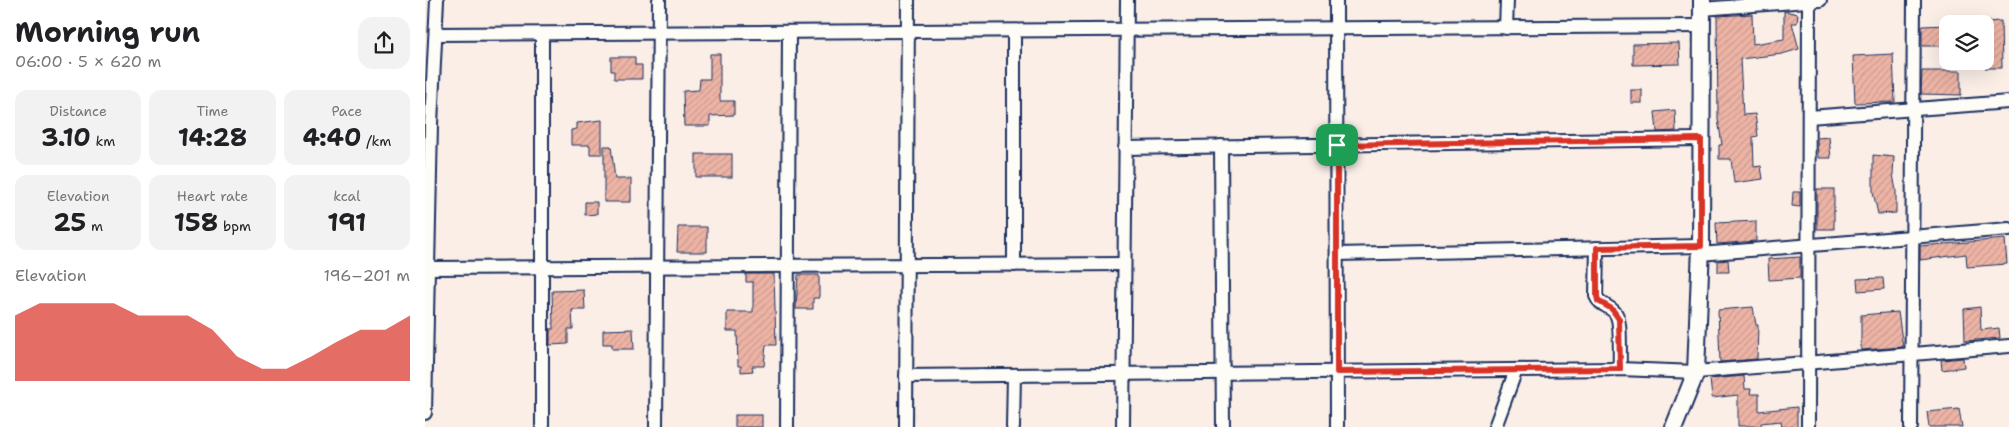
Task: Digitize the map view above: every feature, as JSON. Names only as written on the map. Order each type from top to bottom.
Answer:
[{"type":"main road","points":[[1674,427],[1696,372],[1700,250],[1702,4]]},
{"type":"street","points":[[425,413],[428,123],[437,34],[437,0]]},
{"type":"street","points":[[656,427],[659,0]]},
{"type":"street","points":[[906,427],[908,0]]},
{"type":"street","points":[[1123,427],[1127,0]]},
{"type":"street","points":[[1336,0],[1337,427]]},
{"type":"street","points":[[1507,0],[1507,28]]},
{"type":"street","points":[[1702,4],[1813,0],[1809,117],[1808,427]]},
{"type":"street","points":[[1911,427],[1914,0]]},
{"type":"street","points":[[437,34],[1702,26]]},
{"type":"street","points":[[1013,31],[1014,264]]},
{"type":"street","points":[[787,427],[789,32]]},
{"type":"street","points":[[542,34],[542,427]]},
{"type":"street","points":[[1809,117],[2009,102]]},
{"type":"street","points":[[1125,148],[1701,139]]},
{"type":"street","points":[[1221,146],[1223,427]]},
{"type":"street","points":[[1337,254],[1597,248],[1700,250],[1809,245],[2009,230]]},
{"type":"street","points":[[1597,248],[1597,296],[1598,301],[1612,309],[1619,319],[1620,369]]},
{"type":"street","points":[[428,268],[1124,264]]},
{"type":"street","points":[[906,376],[1620,369],[1696,372],[2009,346]]},
{"type":"street","points":[[1495,427],[1516,370]]},
{"type":"street","points":[[1013,427],[1014,375]]},
{"type":"building","points":[[1784,11],[1798,14],[1797,23],[1792,23],[1799,49],[1782,54],[1740,59],[1743,115],[1755,114],[1758,136],[1753,137],[1754,167],[1761,166],[1763,179],[1734,183],[1731,159],[1719,159],[1719,145],[1722,145],[1718,119],[1717,16],[1752,14],[1753,44],[1784,39]]},
{"type":"building","points":[[1994,21],[2001,21],[2002,68],[1994,68]]},
{"type":"building","points":[[1939,25],[1939,46],[1922,46],[1922,26]]},
{"type":"building","points":[[1679,43],[1680,64],[1633,65],[1633,44]]},
{"type":"building","points":[[710,54],[720,54],[720,101],[734,101],[734,115],[710,116],[710,126],[684,126],[683,91],[699,90],[700,79],[710,79]]},
{"type":"building","points":[[1893,54],[1895,102],[1855,103],[1853,56]]},
{"type":"building","points":[[611,57],[635,57],[635,65],[642,65],[642,79],[614,79],[614,71],[611,71]]},
{"type":"building","points":[[1922,71],[1961,71],[1961,95],[1921,94]]},
{"type":"building","points":[[1631,90],[1642,90],[1642,103],[1631,103]]},
{"type":"building","points":[[1675,110],[1676,131],[1657,132],[1655,112]]},
{"type":"building","points":[[602,120],[602,154],[590,154],[590,145],[571,145],[571,130],[577,129],[577,123]]},
{"type":"building","points":[[1829,137],[1831,158],[1818,158],[1817,138]]},
{"type":"building","points":[[604,146],[611,146],[615,179],[631,179],[631,202],[604,202]]},
{"type":"building","points":[[696,154],[732,154],[732,177],[696,177]]},
{"type":"building","points":[[1873,155],[1894,157],[1893,174],[1896,191],[1896,213],[1878,214],[1873,192]]},
{"type":"building","points":[[1817,189],[1834,189],[1834,229],[1817,229]]},
{"type":"building","points":[[1793,192],[1800,192],[1800,207],[1792,206]]},
{"type":"building","points":[[585,202],[597,202],[597,214],[585,215]]},
{"type":"building","points":[[1756,221],[1756,241],[1717,244],[1716,223]]},
{"type":"building","points":[[678,227],[707,227],[707,252],[677,252]]},
{"type":"building","points":[[2005,239],[2007,264],[1967,267],[1966,254],[1920,260],[1920,246]]},
{"type":"building","points":[[1800,257],[1800,278],[1769,280],[1768,259]]},
{"type":"building","points":[[1728,260],[1729,272],[1718,272],[1718,261]]},
{"type":"building","points":[[746,274],[774,274],[776,345],[766,345],[764,366],[752,366],[753,371],[741,372],[741,366],[738,366],[737,331],[727,331],[727,312],[753,312],[753,282],[746,282]]},
{"type":"building","points":[[798,275],[819,275],[819,298],[813,298],[813,309],[796,309]]},
{"type":"building","points":[[1883,278],[1884,289],[1858,291],[1857,279]]},
{"type":"building","points":[[584,290],[585,310],[572,310],[573,329],[568,329],[568,344],[550,345],[550,329],[553,329],[552,291]]},
{"type":"building","points":[[1753,307],[1756,325],[1758,325],[1757,359],[1720,362],[1718,310]]},
{"type":"building","points":[[1980,307],[1981,330],[1999,328],[2000,338],[1965,341],[1964,309]]},
{"type":"building","points":[[1898,312],[1903,347],[1861,350],[1861,315]]},
{"type":"building","points":[[633,329],[634,349],[612,349],[612,344],[603,344],[603,330]]},
{"type":"building","points":[[1963,358],[1964,367],[1942,370],[1941,360]]},
{"type":"building","points":[[1744,376],[1745,389],[1751,389],[1750,394],[1759,394],[1759,411],[1797,407],[1797,427],[1782,427],[1781,421],[1761,423],[1761,426],[1738,426],[1738,395],[1712,398],[1710,379]]},
{"type":"building","points":[[1959,409],[1962,427],[1929,427],[1927,412]]},
{"type":"building","points":[[735,415],[762,415],[762,427],[735,427]]},
{"type":"route","points":[[1701,139],[1701,246],[1597,248],[1597,296],[1598,301],[1612,309],[1619,319],[1620,369],[1337,372],[1337,145],[1701,139]]}]
